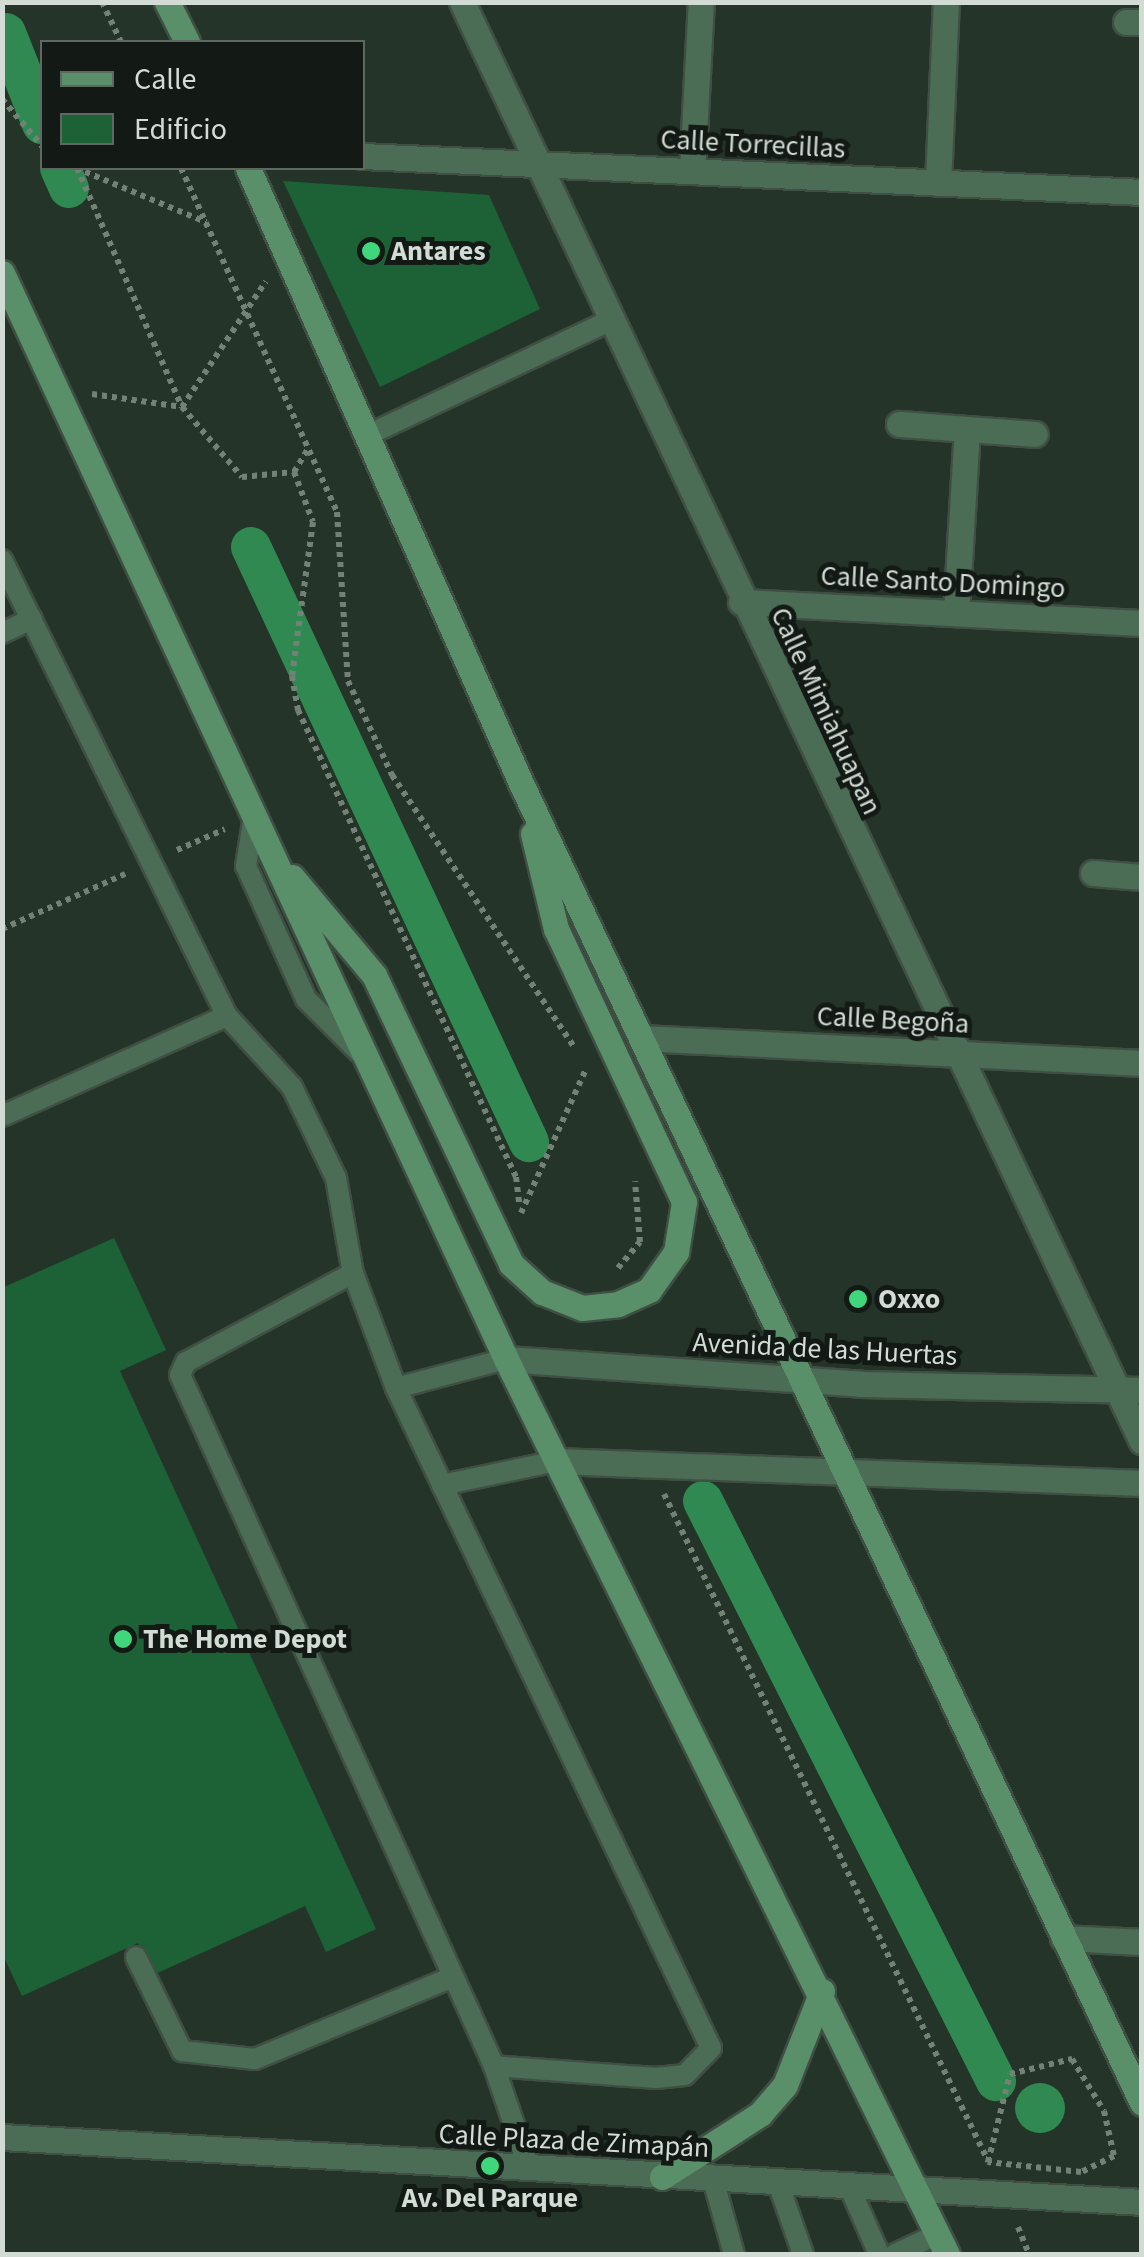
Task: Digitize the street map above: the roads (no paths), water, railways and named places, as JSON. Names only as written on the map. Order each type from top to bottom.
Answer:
[{"type":"main road","points":[[168,2],[186,40]]},
{"type":"main road","points":[[249,170],[520,781],[798,1380],[1142,2103]]},
{"type":"main road","points":[[2,274],[506,1359],[822,1990],[942,2244]]},
{"type":"main road","points":[[269,850],[374,975],[510,1264],[542,1292],[582,1308],[618,1304],[648,1290],[676,1252],[684,1202],[556,929],[520,781]]},
{"type":"main road","points":[[662,2177],[760,2114],[785,2085],[822,1990]]},
{"type":"street","name":"Calle Mimiahuapan","points":[[462,2],[608,321],[1142,1442]]},
{"type":"street","points":[[692,172],[701,2]]},
{"type":"street","points":[[938,183],[946,2]]},
{"type":"street","name":"Calle Torrecillas","points":[[365,156],[1142,192]]},
{"type":"street","points":[[900,424],[1036,434]]},
{"type":"street","points":[[956,613],[967,429]]},
{"type":"street","name":"Calle Santo Domingo","points":[[742,602],[1142,623]]},
{"type":"street","points":[[1093,872],[1142,877]]},
{"type":"street","name":"Calle Begoña","points":[[642,1038],[1142,1063]]},
{"type":"street","name":"Avenida de las Huertas","points":[[506,1359],[798,1380],[1142,1390]]},
{"type":"street","points":[[557,1461],[1142,1483]]},
{"type":"street","points":[[1063,1938],[1142,1942]]},
{"type":"street","name":"Calle Plaza de Zimapán","points":[[2,2137],[1142,2202]]},
{"type":"lane","points":[[368,434],[608,321]]},
{"type":"lane","points":[[2,560],[227,1016],[292,1088],[336,1178],[353,1273],[396,1388],[711,2048],[684,2075],[656,2078],[494,2066]]},
{"type":"lane","points":[[2,633],[32,619]]},
{"type":"lane","points":[[254,816],[246,866],[306,1000],[366,1059]]},
{"type":"lane","points":[[2,1116],[227,1016]]},
{"type":"lane","points":[[353,1273],[186,1362],[180,1376],[494,2066],[529,2168]]},
{"type":"lane","points":[[396,1388],[506,1359]]},
{"type":"lane","points":[[442,1485],[557,1461]]},
{"type":"lane","points":[[136,1957],[182,2051],[255,2059],[453,1977]]},
{"type":"lane","points":[[713,2179],[734,2254]]},
{"type":"lane","points":[[778,2182],[802,2254]]},
{"type":"lane","points":[[849,2186],[879,2254]]},
{"type":"lane","points":[[895,2254],[942,2244]]},
{"type":"waterway","points":[[6,33],[40,119]]},
{"type":"waterway","points":[[61,170],[69,188]]},
{"type":"waterway","points":[[251,547],[529,1142]]},
{"type":"waterway","points":[[703,1501],[996,2081]]},
{"type":"place","name":"Antares","points":[[371,251]]},
{"type":"place","name":"Oxxo","points":[[858,1299]]},
{"type":"place","name":"The Home Depot","points":[[123,1639]]},
{"type":"place","name":"Av. Del Parque","points":[[490,2166]]}]
